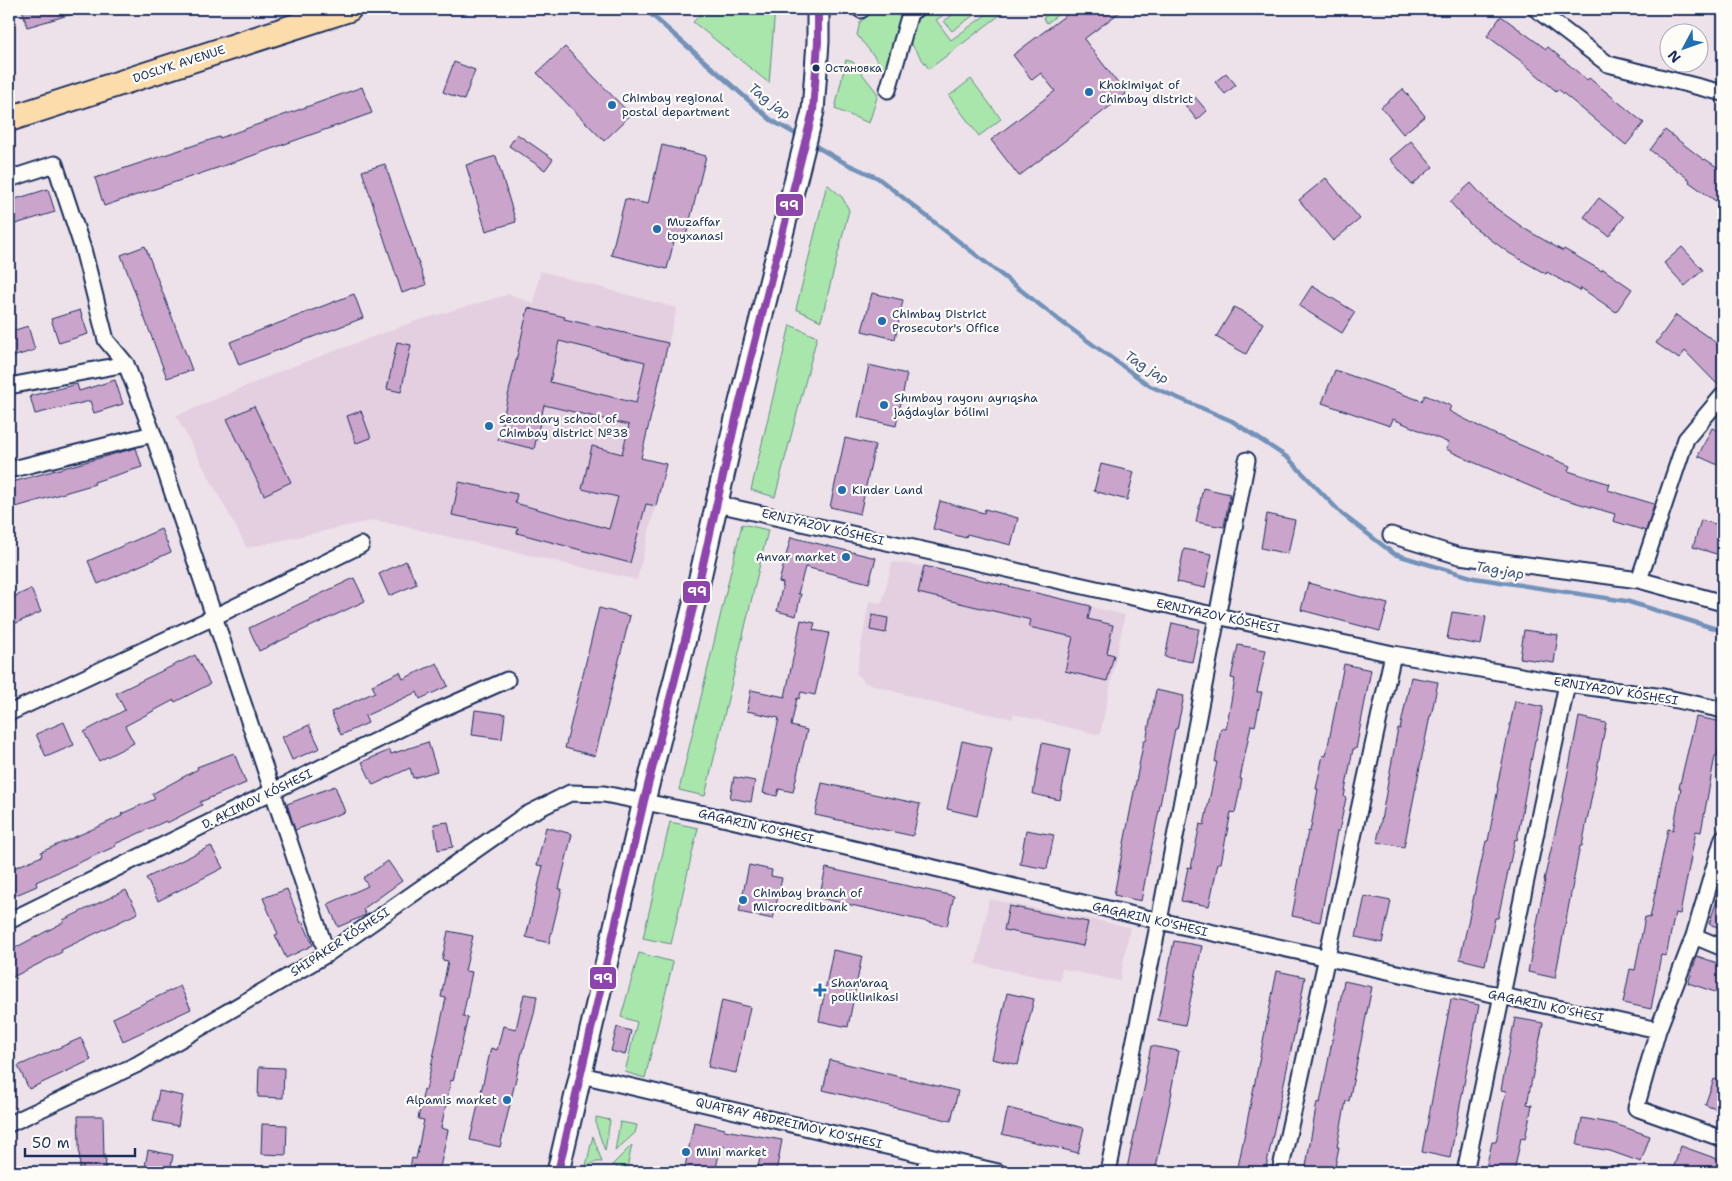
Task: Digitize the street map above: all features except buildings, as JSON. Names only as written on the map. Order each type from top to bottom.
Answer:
[{"type":"main road","name":"DOSLYK AVENUE","points":[[9,105],[311,9]]},
{"type":"main road","name":"DOSLYK AVENUE","points":[[9,120],[349,9]]},
{"type":"main road","points":[[811,9],[818,42]]},
{"type":"main road","points":[[558,1172],[644,801],[694,604],[737,414],[813,112],[818,42],[818,9]]},
{"type":"main road","points":[[818,42],[832,9]]},
{"type":"street","points":[[1536,9],[1608,64],[1723,93]]},
{"type":"street","points":[[888,90],[910,10]]},
{"type":"street","points":[[9,179],[55,164],[83,249],[106,340],[126,364],[153,434],[327,954]]},
{"type":"street","points":[[9,386],[126,364]]},
{"type":"street","points":[[1639,580],[1686,438],[1723,395]]},
{"type":"street","points":[[9,470],[153,434]]},
{"type":"street","points":[[1108,1172],[1248,460]]},
{"type":"street","name":"ERNIYAZOV KÓSHESI","points":[[717,504],[1393,654],[1567,684],[1663,698],[1723,710]]},
{"type":"street","points":[[1391,535],[1459,556],[1639,580],[1723,603]]},
{"type":"street","points":[[9,713],[214,617],[361,545]]},
{"type":"street","points":[[1280,1172],[1325,958],[1393,654]]},
{"type":"street","name":"D. AKIMOV KÓSHESI","points":[[9,921],[430,714],[507,680]]},
{"type":"street","points":[[1465,1172],[1567,684]]},
{"type":"street","name":"GAGARIN KO'SHESI","points":[[9,1124],[138,1064],[327,954],[524,816],[570,793],[604,794],[720,817],[1158,921],[1658,1030]]},
{"type":"street","points":[[1723,838],[1694,936],[1658,1030],[1636,1108],[1723,1139]]},
{"type":"street","points":[[1694,936],[1723,948]]},
{"type":"street","name":"QUATBAY ABDREIMOV KO'SHESI","points":[[580,1075],[998,1172]]},
{"type":"street","points":[[924,1172],[928,1156]]},
{"type":"shaded area","name":"Secondary school of Chimbay district №38","points":[[540,271],[677,308],[641,458],[666,464],[637,580],[375,520],[247,548],[176,416],[288,368],[416,321],[509,294],[534,304]]},
{"type":"shaded area","points":[[892,562],[924,566],[1125,615],[1100,735],[1013,714],[1013,719],[930,702],[866,683],[856,674],[869,601],[882,603]]},
{"type":"shaded area","points":[[989,899],[1130,927],[1120,981],[1062,969],[1060,981],[976,964]]},
{"type":"green space","points":[[706,9],[775,9],[769,83],[693,22]]},
{"type":"green space","points":[[876,9],[897,9],[901,14],[886,71],[857,35],[860,22]]},
{"type":"green space","points":[[928,9],[952,9],[936,20],[951,40],[994,9],[1008,9],[929,69],[907,38],[916,18]]},
{"type":"green space","points":[[961,9],[982,9],[952,31],[944,21]]},
{"type":"green space","points":[[1055,9],[1065,9],[1047,23],[1043,18]]},
{"type":"green space","points":[[846,60],[853,62],[878,94],[869,123],[835,109]]},
{"type":"green space","points":[[971,79],[1001,119],[979,136],[949,96]]},
{"type":"green space","points":[[827,184],[842,197],[849,210],[821,321],[796,309]]},
{"type":"green space","points":[[790,325],[817,337],[775,497],[751,490]]},
{"type":"green space","points":[[742,524],[768,530],[705,796],[679,790]]},
{"type":"green space","points":[[670,822],[698,828],[671,944],[643,938]]},
{"type":"green space","points":[[639,953],[673,962],[645,1078],[625,1072],[637,1022],[621,1017]]},
{"type":"green space","points":[[596,1117],[610,1120],[605,1151],[596,1125]]},
{"type":"green space","points":[[620,1122],[637,1125],[635,1133],[615,1151]]},
{"type":"green space","points":[[593,1136],[602,1162],[592,1163],[585,1170]]},
{"type":"green space","points":[[632,1145],[626,1172],[621,1172],[616,1166],[612,1165]]},
{"type":"waterway","name":"Tag jap","points":[[645,9],[771,120],[801,137]]},
{"type":"waterway","name":"Tag jap","points":[[812,144],[845,163],[878,178],[1059,320],[1150,386],[1232,421],[1288,458],[1342,514],[1394,554],[1474,578],[1626,601],[1723,631]]},
{"type":"transit line","name":"99","points":[[558,1172],[644,801],[694,604],[737,414],[813,111],[818,42],[818,9]]},
{"type":"place","name":"Остановка","points":[[816,68]]},
{"type":"place","name":"Khokimiyat of Chimbay district","points":[[1089,92]]},
{"type":"place","name":"Chimbay regional postal department","points":[[612,105]]},
{"type":"place","name":"Muzaffar toyxanasi","points":[[657,229]]},
{"type":"place","name":"Chimbay District Prosecutor's Office","points":[[882,321]]},
{"type":"place","name":"Shımbay rayonı ayrıqsha jaǵdaylar bólimi","points":[[884,405]]},
{"type":"place","name":"Secondary school of Chimbay district №38","points":[[489,426]]},
{"type":"place","name":"Kinder Land","points":[[842,490]]},
{"type":"place","name":"Anvar market","points":[[846,557]]},
{"type":"place","name":"Chimbay branch of Microcreditbank","points":[[743,900]]},
{"type":"place","name":"Shan'araq poliklinikasi","points":[[820,990]]},
{"type":"place","name":"Alpamis market","points":[[507,1100]]},
{"type":"place","name":"Mini market","points":[[686,1152]]}]
